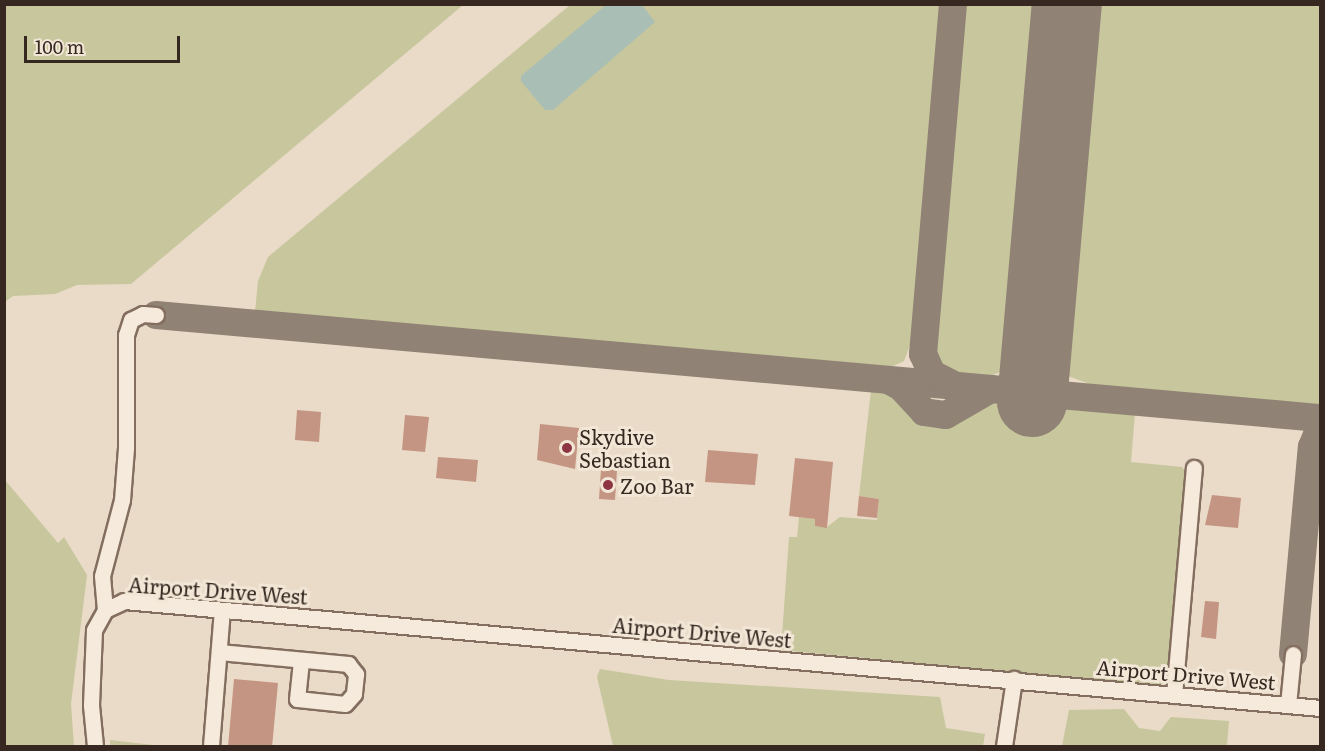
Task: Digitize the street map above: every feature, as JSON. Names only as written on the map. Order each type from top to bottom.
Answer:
[{"type":"street","points":[[105,610],[102,576],[122,500],[125,458],[126,335],[131,320],[143,314],[156,315]]},
{"type":"street","points":[[1173,695],[1194,468]]},
{"type":"street","name":"Airport Drive West","points":[[95,747],[91,705],[94,630],[105,610],[124,601],[1320,708]]},
{"type":"street","points":[[211,747],[222,610]]},
{"type":"street","points":[[219,652],[301,660]]},
{"type":"street","points":[[1288,705],[1293,654]]},
{"type":"street","points":[[1004,747],[1014,679]]},
{"type":"green space","points":[[5,4],[463,5],[131,284],[77,285],[55,294],[13,296],[5,302]]},
{"type":"green space","points":[[570,5],[942,5],[912,340],[904,361],[891,367],[255,312],[258,281],[268,257]]},
{"type":"green space","points":[[964,5],[1047,5],[1016,355],[1008,369],[990,376],[953,373],[944,370],[934,355]]},
{"type":"green space","points":[[1088,5],[1320,5],[1320,407],[1098,387],[1057,372]]},
{"type":"green space","points":[[871,390],[890,393],[915,422],[948,427],[989,402],[997,401],[1135,413],[1131,462],[1182,467],[1187,473],[1169,674],[1165,683],[1155,686],[781,650],[789,537],[797,537],[799,517],[815,519],[815,526],[827,527],[840,517],[877,520],[879,499],[859,496]]},
{"type":"green space","points":[[5,480],[58,543],[64,537],[87,575],[71,704],[74,746],[5,746]]},
{"type":"green space","points":[[600,669],[669,680],[940,697],[946,728],[985,734],[983,746],[613,746],[597,677]]},
{"type":"green space","points":[[1124,709],[1139,728],[1160,731],[1171,717],[1229,721],[1227,746],[1062,746],[1069,710]]},
{"type":"green space","points":[[110,740],[162,746],[110,746]]},
{"type":"shaded area","points":[[607,4],[642,5],[655,22],[553,110],[545,110],[521,81],[521,76]]},
{"type":"building","points":[[297,410],[321,412],[319,442],[295,440]]},
{"type":"building","points":[[405,415],[429,417],[425,452],[402,450]]},
{"type":"building","points":[[540,424],[579,428],[575,469],[537,460]]},
{"type":"building","points":[[708,450],[758,454],[755,485],[705,482]]},
{"type":"building","points":[[438,457],[478,460],[476,482],[436,478]]},
{"type":"building","points":[[795,458],[833,462],[827,528],[815,526],[815,519],[789,516]]},
{"type":"building","points":[[601,469],[617,470],[615,500],[599,499]]},
{"type":"building","points":[[1212,495],[1241,498],[1238,528],[1205,525]]},
{"type":"building","points":[[859,496],[879,499],[877,518],[857,516]]},
{"type":"building","points":[[1205,601],[1219,602],[1216,639],[1201,637]]},
{"type":"building","points":[[234,679],[278,683],[272,747],[228,747]]},
{"type":"taxiway","points":[[952,384],[932,374],[923,354],[953,4]]},
{"type":"taxiway","points":[[156,315],[1320,418]]},
{"type":"taxiway","points":[[888,380],[901,387],[924,412],[946,415],[991,389]]},
{"type":"taxiway","points":[[1293,654],[1312,447],[1320,427]]},
{"type":"runway","points":[[1032,402],[1067,4]]},
{"type":"place","name":"Skydive Sebastian","points":[[567,448]]},
{"type":"place","name":"Zoo Bar","points":[[608,485]]}]
